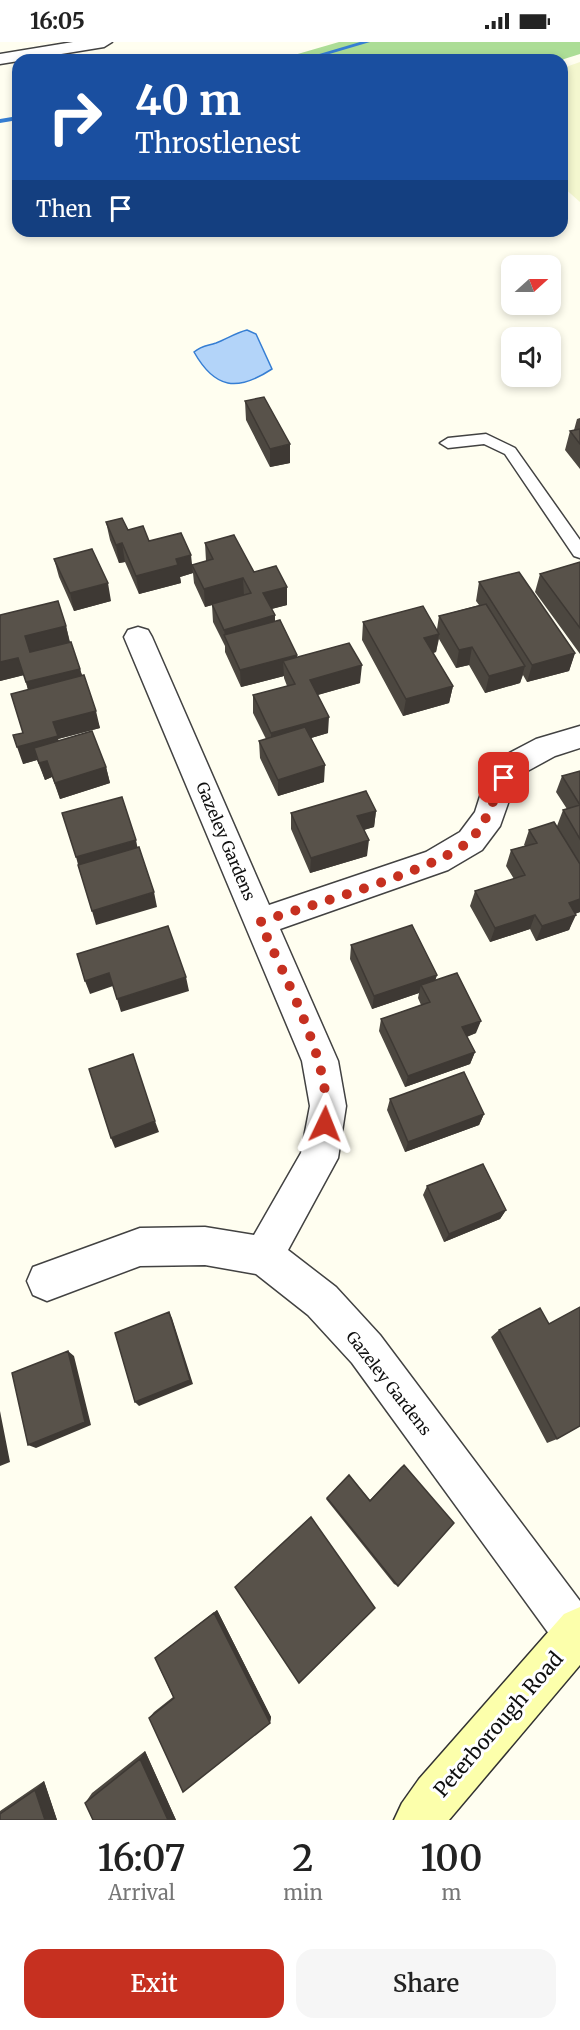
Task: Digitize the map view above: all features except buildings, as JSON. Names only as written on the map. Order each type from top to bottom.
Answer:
[{"type":"main road","name":"Peterborough Road","points":[[419,1820],[436,1796],[578,1632]]},
{"type":"street","points":[[31,54],[104,42]]},
{"type":"street","name":"Gazeley Gardens","points":[[138,636],[320,1061],[328,1106],[318,1158],[264,1256],[322,1301],[366,1349],[578,1632]]},
{"type":"street","points":[[260,922],[437,861],[471,841],[483,825],[511,766],[546,747],[580,737]]},
{"type":"street","points":[[47,1281],[140,1247],[205,1246],[264,1256]]},
{"type":"lane","points":[[448,443],[486,439],[510,451],[580,552]]},
{"type":"green space","points":[[339,42],[580,42],[580,54],[568,58],[568,54],[298,54]]},
{"type":"green space","points":[[580,62],[580,202],[568,191],[568,66]]},
{"type":"water","points":[[247,330],[256,334],[272,369],[248,381],[237,383],[219,380],[210,374],[194,352]]},
{"type":"waterway","points":[[324,54],[367,42]]},
{"type":"waterway","points":[[0,121],[12,119]]},
{"type":"route","points":[[325,1124],[328,1106],[320,1061],[260,922],[437,861],[471,841],[489,817],[497,790],[504,778]]}]
